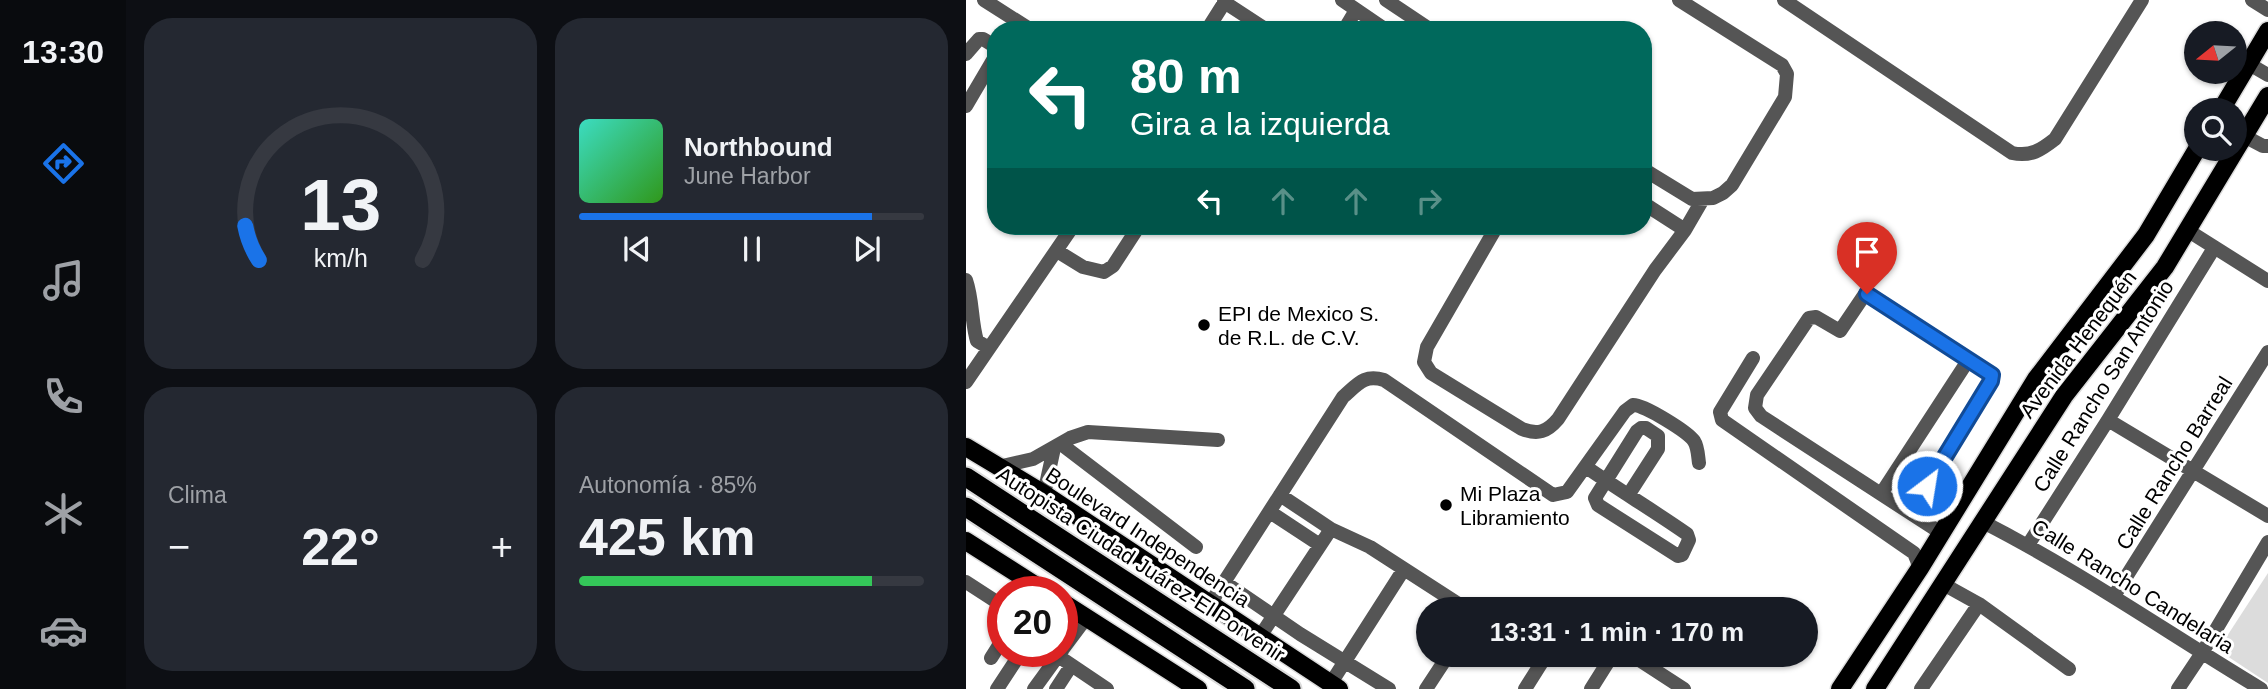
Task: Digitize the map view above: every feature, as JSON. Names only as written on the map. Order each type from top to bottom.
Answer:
[{"type":"highway","name":"Autopista Ciudad Juárez-El Porvenir","points":[[966,477],[1291,689]]},
{"type":"highway","points":[[966,507],[1245,689]]},
{"type":"main road","points":[[2228,98],[2268,31]]},
{"type":"main road","name":"Avenida Henequén","points":[[2247,131],[2268,96]]},
{"type":"main road","name":"Avenida Henequén","points":[[1840,689],[1920,568],[2036,379],[2146,235],[2190,161]]},
{"type":"main road","name":"Avenida Henequén","points":[[1875,689],[2064,396],[2165,267],[2229,161]]},
{"type":"main road","points":[[2036,379],[2064,396]]},
{"type":"main road","points":[[966,432],[971,453]]},
{"type":"main road","name":"Boulevard Independencia","points":[[971,453],[1044,494],[1335,686]]},
{"type":"main road","points":[[966,541],[1021,576]]},
{"type":"main road","points":[[1920,568],[1943,584]]},
{"type":"main road","points":[[1078,612],[1198,689]]},
{"type":"street","points":[[984,0],[1017,21]]},
{"type":"street","points":[[1342,0],[1372,21]]},
{"type":"street","points":[[1386,0],[1418,21]]},
{"type":"street","points":[[1652,175],[1692,199],[1713,198],[1723,193],[1731,185],[1785,97],[1787,74],[1775,58],[1679,0]]},
{"type":"street","points":[[1784,0],[2012,153],[2026,156],[2040,151],[2055,139],[2142,0]]},
{"type":"street","points":[[2252,0],[2268,10]]},
{"type":"street","points":[[1213,21],[1225,1],[1254,21]]},
{"type":"street","points":[[1349,21],[1356,10]]},
{"type":"street","points":[[966,54],[978,38],[987,41]]},
{"type":"street","points":[[2249,64],[2268,75]]},
{"type":"street","points":[[966,106],[987,70]]},
{"type":"street","points":[[2247,138],[2268,146]]},
{"type":"street","points":[[1492,235],[1427,347],[1424,362],[1431,373],[1522,429],[1538,433],[1546,431],[1558,419],[1703,199]]},
{"type":"street","points":[[1652,209],[1685,230]]},
{"type":"street","points":[[2187,230],[2268,281]]},
{"type":"street","points":[[966,382],[978,344],[1057,251],[1065,235]]},
{"type":"street","points":[[1057,251],[1083,267],[1104,272],[1113,266],[1133,235]]},
{"type":"street","name":"Calle Rancho San Antonio","points":[[2028,545],[2214,248]]},
{"type":"street","points":[[966,280],[972,299],[969,324],[978,344]]},
{"type":"street","points":[[1893,476],[1917,492],[1923,491],[1992,378],[1991,373],[1866,294],[1840,331],[1816,317],[1809,318],[1757,395],[1754,402],[1756,412],[1941,533]]},
{"type":"street","name":"Calle Rancho Barreal","points":[[2114,596],[2268,352]]},
{"type":"street","points":[[1753,358],[1720,412],[1722,420],[1914,553],[1920,568]]},
{"type":"street","points":[[1881,494],[1969,359]]},
{"type":"street","points":[[1210,604],[1343,397],[1362,380],[1374,377],[1384,380],[1553,495],[1567,492],[1625,411],[1638,404],[1690,437],[1696,447],[1699,463]]},
{"type":"street","points":[[2108,420],[2268,516]]},
{"type":"street","points":[[1586,467],[1606,481],[1629,494],[1687,534],[1689,540],[1684,553],[1678,556],[1598,505],[1595,498],[1606,481],[1637,431],[1646,428],[1658,436],[1658,449],[1629,494]]},
{"type":"street","points":[[998,467],[1033,459],[1080,433],[1218,440]]},
{"type":"street","points":[[1044,494],[1058,446]]},
{"type":"street","points":[[1058,446],[1196,547]]},
{"type":"street","points":[[1280,495],[1331,529],[1370,547],[1447,597]]},
{"type":"street","points":[[1270,512],[1320,545]]},
{"type":"street","name":"Calle Rancho Candelaria","points":[[1983,522],[2028,545],[2114,596],[2261,689]]},
{"type":"street","points":[[1259,638],[1331,529]]},
{"type":"street","points":[[2178,689],[2268,542]]},
{"type":"street","points":[[1335,686],[1346,662],[1404,569]]},
{"type":"street","points":[[966,582],[987,596]]},
{"type":"street","points":[[1224,582],[1300,634],[1389,689]]},
{"type":"street","points":[[1943,584],[1979,604],[2069,669]]},
{"type":"street","points":[[1921,689],[1979,604]]},
{"type":"street","points":[[1078,630],[1087,618]]},
{"type":"street","points":[[997,689],[1011,667]]},
{"type":"street","points":[[1034,689],[1050,667]]},
{"type":"street","points":[[1056,689],[1070,667]]},
{"type":"street","points":[[1073,667],[1107,689]]},
{"type":"street","points":[[1426,689],[1440,667]]},
{"type":"street","points":[[1525,689],[1539,667]]},
{"type":"street","points":[[1591,689],[1605,667]]},
{"type":"street","points":[[1652,667],[1684,689]]},
{"type":"shaded area","points":[[2268,573],[2268,683],[2218,650]]},
{"type":"place","name":"EPI de Mexico S. de R.L. de C.V.","points":[[1204,325]]},
{"type":"place","name":"Mi Plaza Libramiento","points":[[1446,505]]},
{"type":"route","points":[[1867,294],[1992,375],[1991,381],[1927,486]]}]
